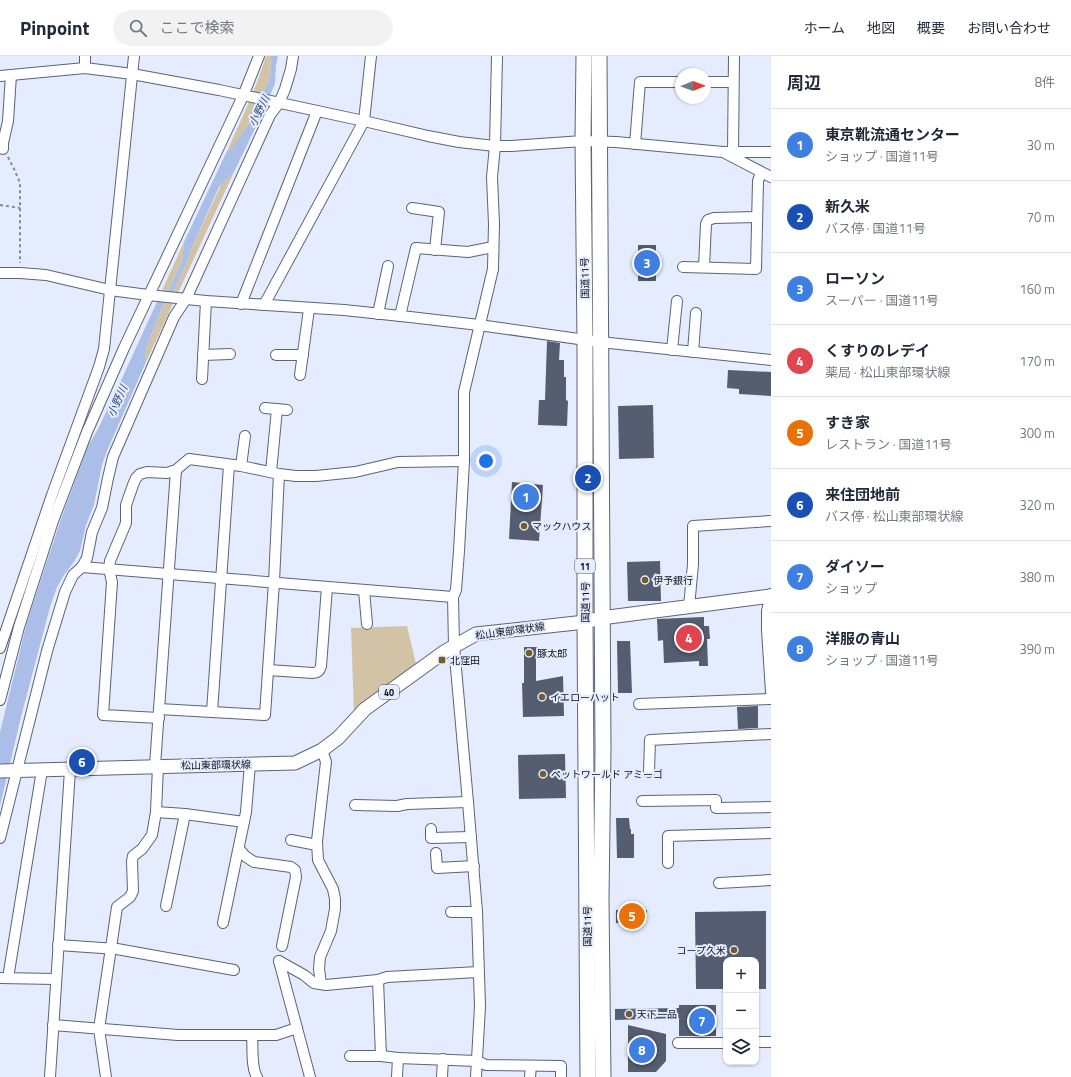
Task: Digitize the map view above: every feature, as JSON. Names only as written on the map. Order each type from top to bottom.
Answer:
[{"type":"highway","name":"国道11号","points":[[584,56],[583,142],[593,341],[601,618],[603,1077]]},
{"type":"highway","name":"国道11号","points":[[588,1077],[585,622],[600,142],[599,56]]},
{"type":"main road","name":"松山東部環状線","points":[[10,771],[295,762],[322,750],[338,738],[365,709],[444,652],[476,634],[585,622],[601,618],[771,596]]},
{"type":"street","points":[[85,56],[85,68]]},
{"type":"street","points":[[0,648],[3,629],[102,359],[134,56]]},
{"type":"street","points":[[0,700],[19,627],[53,521],[87,432],[124,348],[151,295],[244,96],[259,56]]},
{"type":"street","points":[[0,838],[10,771],[65,592],[73,575],[82,567],[87,558],[92,532],[102,508],[114,457],[174,317],[184,299],[277,103],[291,69],[293,56]]},
{"type":"street","points":[[264,305],[364,121],[371,56]]},
{"type":"street","points":[[476,1077],[480,1006],[477,912],[454,646],[452,596],[456,590],[464,461],[464,392],[493,269],[494,224],[492,177],[495,146],[497,56]]},
{"type":"street","points":[[728,152],[734,56]]},
{"type":"street","points":[[0,76],[85,68],[132,74],[219,90],[428,136],[459,142],[495,146],[600,142],[728,152],[771,152]]},
{"type":"street","points":[[4,149],[3,143],[8,121],[11,75]]},
{"type":"street","points":[[635,144],[640,82],[675,82]]},
{"type":"street","points":[[711,82],[733,82]]},
{"type":"street","points":[[241,304],[317,111]]},
{"type":"street","points":[[728,152],[771,177]]},
{"type":"street","points":[[683,267],[756,269],[758,181],[761,172]]},
{"type":"street","points":[[418,206],[439,212],[435,250]]},
{"type":"street","points":[[704,267],[706,224],[708,220],[714,218],[757,217]]},
{"type":"street","points":[[400,316],[416,248],[468,252],[494,247]]},
{"type":"street","points":[[378,314],[388,266]]},
{"type":"street","points":[[0,273],[46,275],[110,290],[184,299],[344,310],[479,325],[593,341],[771,360]]},
{"type":"street","points":[[202,379],[206,301]]},
{"type":"street","points":[[672,350],[677,301]]},
{"type":"street","points":[[300,375],[309,308]]},
{"type":"street","points":[[693,352],[696,313]]},
{"type":"street","points":[[203,355],[230,354]]},
{"type":"street","points":[[276,355],[303,355]]},
{"type":"street","points":[[265,408],[282,410],[275,473],[274,582],[265,715],[212,712],[103,715],[112,582],[109,569],[110,561],[126,524],[126,505],[136,478],[140,474],[147,472],[167,473],[176,470],[189,459],[241,466],[275,473],[309,476],[328,476],[355,472],[398,462],[464,461]]},
{"type":"street","points":[[241,466],[245,436]]},
{"type":"street","points":[[212,712],[229,465]]},
{"type":"street","points":[[106,1077],[99,1029],[117,907],[130,897],[133,891],[133,856],[142,849],[152,835],[156,812],[159,714],[176,470]]},
{"type":"street","points":[[689,607],[693,564],[693,526],[771,521]]},
{"type":"street","points":[[82,567],[452,596]]},
{"type":"street","points":[[268,670],[313,673],[319,671],[321,666],[327,587]]},
{"type":"street","points":[[364,590],[367,624]]},
{"type":"street","points":[[771,596],[768,611],[767,630],[771,692]]},
{"type":"street","points":[[639,704],[771,699]]},
{"type":"street","points":[[649,772],[650,740],[771,734]]},
{"type":"street","points":[[320,984],[320,957],[331,931],[335,909],[333,889],[318,860],[317,845],[326,762],[322,750]]},
{"type":"street","points":[[223,923],[246,812],[250,764]]},
{"type":"street","points":[[42,770],[4,978],[56,979]]},
{"type":"street","points":[[50,1077],[70,770]]},
{"type":"street","points":[[642,801],[716,800],[716,808],[771,806]]},
{"type":"street","points":[[355,805],[397,806],[407,804],[468,802]]},
{"type":"street","points":[[156,812],[185,814],[244,822]]},
{"type":"street","points":[[166,906],[185,814]]},
{"type":"street","points":[[431,829],[431,838],[471,837]]},
{"type":"street","points":[[668,863],[668,836],[771,833]]},
{"type":"street","points":[[291,840],[317,845]]},
{"type":"street","points":[[239,849],[245,856],[254,862],[291,867],[295,870],[296,877],[282,946]]},
{"type":"street","points":[[436,853],[437,868],[474,866]]},
{"type":"street","points":[[719,883],[771,880]]},
{"type":"street","points":[[451,912],[477,912]]},
{"type":"street","points":[[58,945],[110,949],[234,970]]},
{"type":"street","points":[[310,1077],[279,961],[304,975],[314,983],[326,985],[338,985],[387,978],[478,972]]},
{"type":"street","points":[[378,980],[381,1056]]},
{"type":"street","points":[[53,1025],[178,1035],[276,1035],[297,1028]]},
{"type":"street","points":[[252,1035],[253,1064],[257,1077]]},
{"type":"street","points":[[759,1042],[771,1042]]},
{"type":"street","points":[[678,1043],[723,1043]]},
{"type":"street","points":[[350,1056],[381,1056],[477,1061],[486,1065],[561,1066],[561,1077]]},
{"type":"street","points":[[396,1077],[398,1058]]},
{"type":"street","points":[[442,1077],[443,1060]]},
{"type":"street","points":[[530,1077],[531,1066]]},
{"type":"path","points":[[4,149],[20,183],[20,273]]},
{"type":"path","points":[[0,205],[20,208]]},
{"type":"shaded area","points":[[266,56],[271,56],[270,79],[247,127],[231,150],[227,151],[253,92]]},
{"type":"shaded area","points":[[234,172],[146,362],[145,351],[162,308],[174,290],[221,185]]},
{"type":"shaded area","points":[[184,242],[182,262],[169,289],[156,304]]},
{"type":"shaded area","points":[[407,626],[416,664],[369,697],[354,713],[351,628]]},
{"type":"water","name":"小野川","points":[[271,56],[278,56],[275,83],[265,108],[234,172],[219,187],[174,290],[162,308],[145,351],[146,362],[102,465],[94,505],[86,525],[80,551],[57,587],[50,607],[21,717],[0,806],[0,732],[27,622],[60,522],[88,446],[113,398],[156,304],[169,289],[182,262],[184,242],[227,151],[231,149],[247,127],[270,79]]},
{"type":"building","points":[[638,245],[656,245],[656,281],[638,281]]},
{"type":"building","points":[[547,341],[560,343],[559,360],[564,360],[566,400],[568,401],[567,426],[538,425],[539,400],[545,400]]},
{"type":"building","points":[[728,370],[771,372],[771,396],[739,394],[739,389],[727,388]]},
{"type":"building","points":[[653,405],[654,458],[619,459],[618,406]]},
{"type":"building","points":[[512,482],[543,485],[539,541],[509,539]]},
{"type":"building","points":[[660,561],[661,601],[628,601],[627,562]]},
{"type":"building","points":[[704,617],[704,626],[709,626],[710,639],[707,639],[708,666],[699,666],[699,661],[664,663],[663,640],[658,641],[657,619]]},
{"type":"building","points":[[617,641],[630,641],[632,693],[618,693]]},
{"type":"building","points":[[524,647],[541,647],[541,657],[536,657],[536,681],[563,676],[564,716],[523,717],[522,683],[524,683]]},
{"type":"building","points":[[758,706],[758,728],[738,729],[737,707]]},
{"type":"building","points":[[565,754],[566,798],[519,799],[518,755]]},
{"type":"building","points":[[616,818],[629,818],[631,834],[634,834],[634,858],[617,858]]},
{"type":"building","points":[[616,910],[647,910],[647,918],[642,918],[642,923],[616,923]]},
{"type":"building","points":[[766,911],[766,989],[759,989],[759,957],[723,957],[723,989],[696,989],[695,912]]},
{"type":"building","points":[[679,1005],[716,1005],[716,1036],[679,1036],[679,1018],[615,1020],[615,1009],[679,1008]]},
{"type":"building","points":[[628,1025],[666,1034],[666,1061],[656,1072],[628,1072]]},
{"type":"place","name":"ローソン","points":[[647,263]]},
{"type":"place","name":"新久米","points":[[588,478]]},
{"type":"place","name":"東京靴流通センター","points":[[526,497]]},
{"type":"place","name":"マックハウス","points":[[524,526]]},
{"type":"place","name":"伊予銀行","points":[[645,580]]},
{"type":"place","name":"くすりのレデイ","points":[[689,638]]},
{"type":"place","name":"豚太郎","points":[[529,653]]},
{"type":"place","name":"北窪田","points":[[442,660]]},
{"type":"place","name":"イエローハット","points":[[542,697]]},
{"type":"place","name":"来住団地前","points":[[82,762]]},
{"type":"place","name":"ペットワールド アミーゴ","points":[[543,774]]},
{"type":"place","name":"すき家","points":[[632,916]]},
{"type":"place","name":"コープ久米","points":[[734,950]]},
{"type":"place","name":"天下一品","points":[[629,1014]]},
{"type":"place","name":"ダイソー","points":[[702,1021]]},
{"type":"place","name":"洋服の青山","points":[[642,1050]]}]
